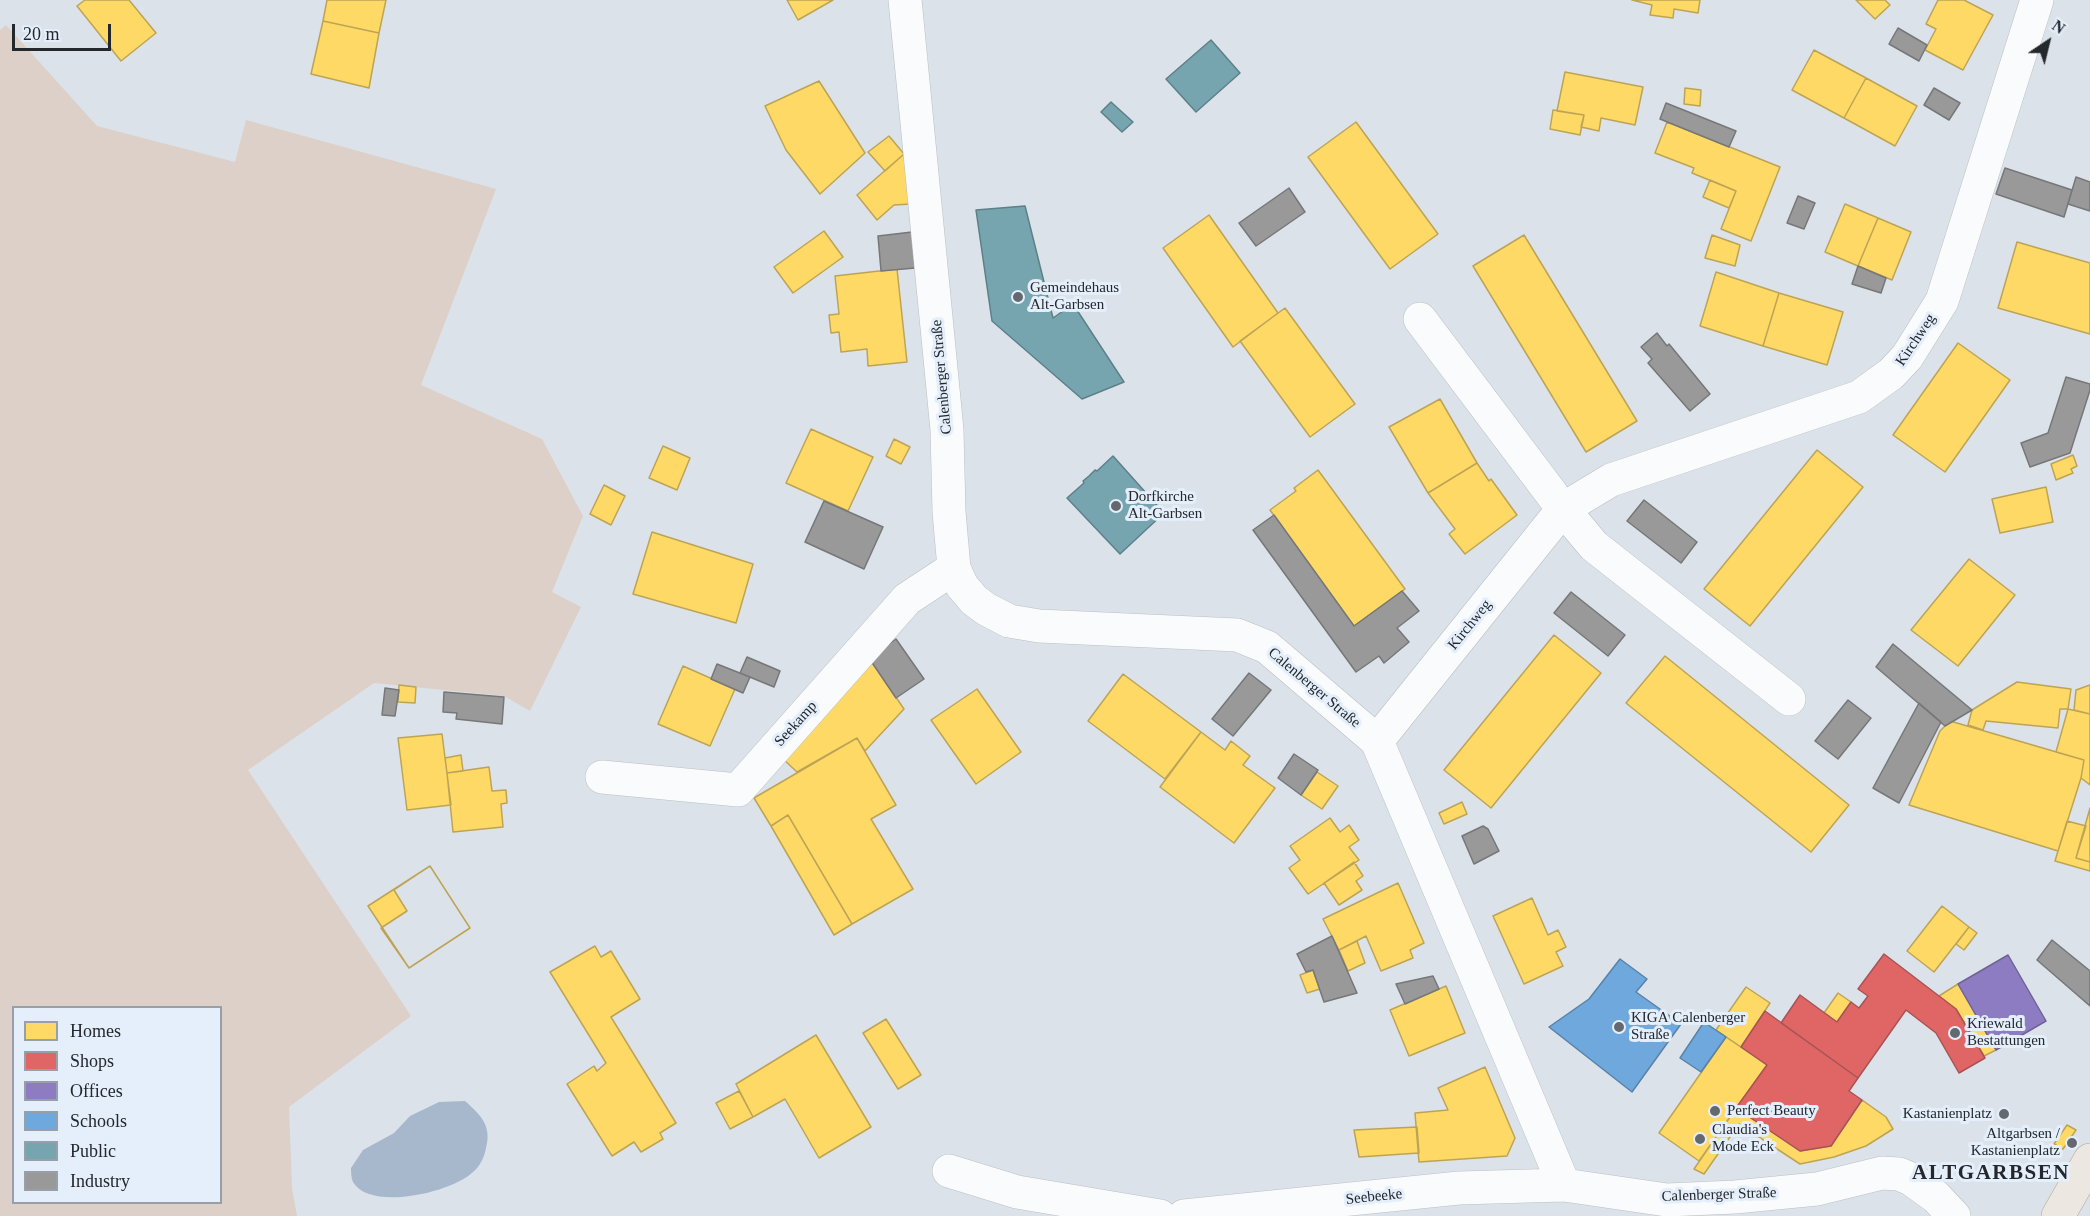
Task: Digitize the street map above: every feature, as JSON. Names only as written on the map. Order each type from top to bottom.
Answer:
[{"type":"main road","points":[[2058,1216],[2090,1160]]},
{"type":"street","name":"Calenberger Straße","points":[[905,0],[948,430],[949,512],[954,568],[962,586],[974,600],[1010,621],[1039,626],[1237,635],[1254,641],[1274,653],[1377,741],[1564,1185],[1667,1200],[1817,1189],[1882,1173],[1899,1174],[1911,1179],[1936,1197],[1954,1216]]},
{"type":"street","name":"Kirchweg","points":[[1377,741],[1563,509],[1611,480],[1859,397],[1891,374],[1907,357],[1942,301],[2037,0]]},
{"type":"street","points":[[1420,319],[1563,509],[1594,546],[1789,699]]},
{"type":"street","name":"Seekamp","points":[[602,777],[738,790],[907,599],[954,568]]},
{"type":"street","points":[[949,1171],[1017,1192],[1160,1216]]},
{"type":"street","name":"Seebeeke","points":[[1184,1216],[1459,1188],[1564,1185]]},
{"type":"shaded area","points":[[6,25],[97,126],[235,162],[246,120],[496,189],[421,385],[542,439],[583,516],[552,592],[581,607],[530,711],[504,696],[374,683],[248,770],[411,1016],[289,1107],[292,1188],[297,1216],[0,1216],[0,30]]},
{"type":"water","points":[[465,1101],[484,1122],[488,1133],[484,1155],[473,1172],[448,1186],[412,1196],[376,1196],[362,1191],[353,1182],[351,1168],[363,1150],[394,1133],[410,1116],[439,1102]]},
{"type":"building: Homes","points":[[85,0],[129,0],[156,33],[121,61],[77,6]]},
{"type":"building: Homes","points":[[327,0],[386,0],[379,33],[323,21]]},
{"type":"building: Homes","points":[[787,0],[833,0],[798,20]]},
{"type":"building: Homes","points":[[1632,0],[1700,0],[1698,13],[1674,9],[1673,18],[1650,15],[1652,5]]},
{"type":"building: Homes","points":[[1856,0],[1885,0],[1890,5],[1875,19]]},
{"type":"building: Homes","points":[[1938,0],[1964,0],[1993,15],[1963,70],[1925,50],[1936,29],[1926,24]]},
{"type":"building: Homes","points":[[323,21],[379,33],[369,88],[311,74]]},
{"type":"building: Homes","points":[[1814,50],[1866,78],[1844,118],[1792,90]]},
{"type":"building: Homes","points":[[1565,72],[1643,87],[1635,125],[1601,118],[1599,131],[1581,127],[1584,115],[1557,111]]},
{"type":"building: Homes","points":[[1866,78],[1917,106],[1895,146],[1844,118]]},
{"type":"building: Homes","points":[[819,81],[865,153],[820,194],[786,150],[765,106]]},
{"type":"building: Homes","points":[[1685,88],[1701,90],[1700,106],[1684,104]]},
{"type":"building: Homes","points":[[1553,110],[1584,115],[1580,135],[1550,129]]},
{"type":"building: Homes","points":[[1356,122],[1438,234],[1390,269],[1308,157]]},
{"type":"building: Homes","points":[[1667,122],[1780,167],[1751,241],[1721,229],[1736,191],[1692,173],[1694,168],[1655,153]]},
{"type":"building: Homes","points":[[889,136],[904,154],[885,171],[868,152]]},
{"type":"building: Homes","points":[[904,154],[910,204],[894,205],[877,220],[857,195]]},
{"type":"building: Homes","points":[[1710,180],[1736,191],[1729,208],[1703,197]]},
{"type":"building: Homes","points":[[1845,204],[1878,218],[1858,266],[1825,252]]},
{"type":"building: Homes","points":[[1209,215],[1278,313],[1233,347],[1163,248]]},
{"type":"building: Homes","points":[[1878,218],[1911,232],[1892,280],[1858,266]]},
{"type":"building: Homes","points":[[824,231],[843,257],[793,293],[774,267]]},
{"type":"building: Homes","points":[[1524,235],[1637,421],[1586,452],[1473,266]]},
{"type":"building: Homes","points":[[1712,235],[1740,245],[1735,266],[1705,258]]},
{"type":"building: Homes","points":[[2017,242],[2090,263],[2090,334],[1998,308]]},
{"type":"building: Homes","points":[[897,269],[907,362],[868,366],[867,349],[841,352],[839,332],[831,333],[829,315],[839,314],[835,276]]},
{"type":"building: Homes","points":[[1716,272],[1779,293],[1763,346],[1700,326]]},
{"type":"building: Homes","points":[[1779,293],[1843,312],[1827,365],[1763,346]]},
{"type":"building: Homes","points":[[1285,308],[1355,404],[1310,437],[1240,341]]},
{"type":"building: Homes","points":[[1958,343],[2010,380],[1945,472],[1893,435]]},
{"type":"building: Homes","points":[[1440,399],[1477,463],[1428,493],[1389,427]]},
{"type":"building: Homes","points":[[811,429],[873,457],[848,511],[786,483]]},
{"type":"building: Homes","points":[[894,439],[910,447],[901,464],[886,456]]},
{"type":"building: Homes","points":[[663,446],[690,458],[677,490],[649,478]]},
{"type":"building: Homes","points":[[1817,450],[1863,487],[1750,626],[1704,589]]},
{"type":"building: Homes","points":[[2073,455],[2077,466],[2071,469],[2073,473],[2056,480],[2051,464]]},
{"type":"building: Homes","points":[[1477,463],[1517,515],[1465,554],[1449,534],[1455,529],[1428,493]]},
{"type":"building: Homes","points":[[1318,470],[1405,589],[1354,626],[1270,510],[1296,491],[1294,488]]},
{"type":"building: Homes","points":[[604,485],[625,496],[611,525],[590,514]]},
{"type":"building: Homes","points":[[2046,487],[2053,522],[2000,533],[1992,499]]},
{"type":"building: Homes","points":[[652,532],[753,564],[736,623],[633,594]]},
{"type":"building: Homes","points":[[1969,559],[2015,595],[1958,666],[1911,630]]},
{"type":"building: Homes","points":[[1554,635],[1601,673],[1491,808],[1444,770]]},
{"type":"building: Homes","points":[[1665,656],[1849,805],[1811,852],[1626,703]]},
{"type":"building: Homes","points":[[869,658],[904,709],[865,751],[857,738],[797,772],[781,757]]},
{"type":"building: Homes","points":[[683,666],[735,689],[710,746],[658,724]]},
{"type":"building: Homes","points":[[1123,674],[1201,732],[1165,779],[1088,721]]},
{"type":"building: Homes","points":[[2017,682],[2071,689],[2068,709],[2060,709],[2058,728],[1986,721],[1983,730],[1968,725],[1972,710]]},
{"type":"building: Homes","points":[[399,685],[416,687],[415,703],[398,702]]},
{"type":"building: Homes","points":[[2090,685],[2090,714],[2074,710],[2076,690]]},
{"type":"building: Homes","points":[[977,689],[1021,752],[976,784],[931,720]]},
{"type":"building: Homes","points":[[2068,709],[2090,714],[2090,785],[2081,778],[2084,760],[2056,752]]},
{"type":"building: Homes","points":[[1950,721],[2084,760],[2081,778],[2058,851],[1909,805],[1940,731]]},
{"type":"building: Homes","points":[[1201,732],[1225,750],[1231,741],[1250,756],[1243,765],[1275,788],[1234,843],[1160,787]]},
{"type":"building: Homes","points":[[442,734],[451,805],[407,810],[398,738]]},
{"type":"building: Homes","points":[[857,738],[896,805],[871,819],[913,889],[852,924],[788,815],[771,826],[754,798]]},
{"type":"building: Homes","points":[[461,755],[463,771],[447,773],[445,758]]},
{"type":"building: Homes","points":[[489,767],[492,791],[506,790],[507,803],[501,804],[503,827],[453,832],[447,773]]},
{"type":"building: Homes","points":[[1317,772],[1338,786],[1322,809],[1301,795]]},
{"type":"building: Homes","points":[[1462,802],[1467,814],[1444,824],[1439,813]]},
{"type":"building: Homes","points":[[2090,808],[2090,862],[2076,858]]},
{"type":"building: Homes","points":[[788,815],[852,924],[834,935],[771,826]]},
{"type":"building: Homes","points":[[1330,818],[1340,832],[1349,825],[1359,840],[1349,847],[1359,860],[1308,894],[1289,868],[1300,860],[1290,846]]},
{"type":"building: Homes","points":[[2067,821],[2086,826],[2076,858],[2090,862],[2090,871],[2055,861]]},
{"type":"building: Homes","points":[[1354,862],[1363,876],[1356,881],[1362,890],[1339,905],[1324,883]]},
{"type":"building: Homes","points":[[430,866],[470,928],[409,968],[368,906]]},
{"type":"building: Homes","points":[[430,866],[470,928],[409,968],[381,928],[407,911],[394,890]]},
{"type":"building: Homes","points":[[1398,883],[1424,943],[1410,950],[1413,958],[1381,971],[1366,936],[1339,950],[1323,919]]},
{"type":"building: Homes","points":[[1532,898],[1548,935],[1558,930],[1566,947],[1556,952],[1563,966],[1524,984],[1493,916]]},
{"type":"building: Homes","points":[[1942,906],[1969,927],[1934,972],[1907,951]]},
{"type":"building: Homes","points":[[1969,927],[1977,933],[1964,950],[1956,944]]},
{"type":"building: Homes","points":[[1357,941],[1365,963],[1348,971],[1339,950]]},
{"type":"building: Homes","points":[[595,946],[601,957],[611,951],[640,999],[611,1017],[676,1123],[660,1133],[663,1139],[641,1152],[634,1142],[612,1156],[567,1084],[594,1066],[597,1071],[606,1063],[550,972]]},
{"type":"building: Homes","points":[[1313,970],[1320,989],[1307,993],[1300,975]]},
{"type":"building: Homes","points":[[1958,984],[1996,1050],[1984,1056],[1956,1009],[1939,996]]},
{"type":"building: Homes","points":[[1446,986],[1465,1033],[1409,1056],[1390,1010]]},
{"type":"building: Homes","points":[[1746,987],[1770,1003],[1741,1047],[1716,1030]]},
{"type":"building: Homes","points":[[1838,993],[1851,1002],[1837,1022],[1824,1013]]},
{"type":"building: Homes","points":[[886,1019],[921,1075],[898,1089],[863,1033]]},
{"type":"building: Homes","points":[[816,1035],[871,1127],[819,1158],[785,1099],[753,1117],[736,1084]]},
{"type":"building: Homes","points":[[1726,1037],[1767,1065],[1699,1161],[1659,1133]]},
{"type":"building: Homes","points":[[1485,1067],[1515,1138],[1507,1156],[1419,1162],[1415,1113],[1448,1110],[1438,1088]]},
{"type":"building: Homes","points":[[739,1091],[753,1117],[730,1129],[716,1103]]},
{"type":"building: Homes","points":[[1862,1100],[1886,1117],[1893,1129],[1866,1146],[1834,1157],[1800,1164],[1739,1124],[1704,1174],[1694,1169],[1736,1108],[1800,1151],[1831,1146]]},
{"type":"building: Homes","points":[[2067,1125],[2076,1130],[2063,1149],[2054,1144]]},
{"type":"building: Homes","points":[[1417,1127],[1419,1153],[1359,1157],[1354,1130]]},
{"type":"building: Shops","points":[[1884,954],[1956,1009],[1985,1058],[1959,1073],[1936,1033],[1906,1010],[1858,1078],[1781,1023],[1800,995],[1837,1022],[1851,1002],[1859,1008],[1868,996],[1858,989]]},
{"type":"building: Shops","points":[[1765,1011],[1858,1078],[1849,1091],[1862,1100],[1831,1146],[1800,1151],[1736,1108],[1767,1065],[1741,1047]]},
{"type":"building: Offices","points":[[2008,955],[2046,1021],[1996,1050],[1958,984]]},
{"type":"building: Schools","points":[[1620,959],[1647,979],[1636,992],[1681,1024],[1632,1092],[1549,1027],[1589,999]]},
{"type":"building: Schools","points":[[1704,1022],[1726,1037],[1701,1072],[1680,1058]]},
{"type":"building: Public","points":[[1211,40],[1240,73],[1196,112],[1166,79]]},
{"type":"building: Public","points":[[1111,102],[1133,122],[1122,132],[1101,112]]},
{"type":"building: Public","name":"Gemeindehaus Alt-Garbsen","points":[[1025,206],[1053,318],[1073,304],[1124,382],[1082,399],[992,321],[976,210]]},
{"type":"building: Public","name":"Dorfkirche Alt-Garbsen","points":[[1113,456],[1164,513],[1120,554],[1067,498]]},
{"type":"building: Industry","points":[[1898,28],[1927,45],[1919,61],[1889,44]]},
{"type":"building: Industry","points":[[1934,88],[1960,103],[1949,120],[1924,105]]},
{"type":"building: Industry","points":[[1666,103],[1736,131],[1729,147],[1660,119]]},
{"type":"building: Industry","points":[[2005,168],[2072,190],[2064,217],[1996,194]]},
{"type":"building: Industry","points":[[2076,177],[2090,182],[2090,211],[2068,204]]},
{"type":"building: Industry","points":[[1289,188],[1305,212],[1256,246],[1239,223]]},
{"type":"building: Industry","points":[[1798,196],[1815,203],[1804,229],[1787,223]]},
{"type":"building: Industry","points":[[912,232],[915,268],[881,271],[878,236]]},
{"type":"building: Industry","points":[[1858,266],[1886,278],[1881,293],[1852,284]]},
{"type":"building: Industry","points":[[1657,333],[1667,346],[1669,344],[1710,394],[1690,411],[1648,363],[1652,359],[1641,347]]},
{"type":"building: Industry","points":[[2066,377],[2090,384],[2070,453],[2030,467],[2021,443],[2048,433]]},
{"type":"building: Industry","points":[[1644,500],[1697,542],[1681,563],[1627,521]]},
{"type":"building: Industry","points":[[824,501],[883,527],[864,569],[805,542]]},
{"type":"building: Industry","points":[[1274,515],[1354,626],[1402,591],[1419,611],[1397,628],[1409,642],[1384,663],[1379,656],[1356,672],[1253,530]]},
{"type":"building: Industry","points":[[1571,592],[1625,635],[1608,656],[1554,613]]},
{"type":"building: Industry","points":[[896,639],[924,679],[896,698],[869,658]]},
{"type":"building: Industry","points":[[1893,644],[1972,710],[1945,726],[1876,667]]},
{"type":"building: Industry","points":[[747,657],[780,671],[774,687],[740,673]]},
{"type":"building: Industry","points":[[717,664],[750,677],[743,693],[711,679]]},
{"type":"building: Industry","points":[[1249,673],[1271,690],[1233,736],[1212,719]]},
{"type":"building: Industry","points":[[385,688],[399,690],[395,716],[382,715]]},
{"type":"building: Industry","points":[[444,692],[504,697],[502,724],[456,719],[457,713],[443,712]]},
{"type":"building: Industry","points":[[1848,700],[1871,718],[1838,759],[1815,741]]},
{"type":"building: Industry","points":[[1919,703],[1941,722],[1899,803],[1873,788]]},
{"type":"building: Industry","points":[[1294,754],[1318,770],[1301,795],[1278,778]]},
{"type":"building: Industry","points":[[1483,826],[1488,829],[1499,851],[1474,864],[1462,836]]},
{"type":"building: Industry","points":[[1332,936],[1357,993],[1324,1002],[1313,970],[1306,972],[1297,954]]},
{"type":"building: Industry","points":[[2052,940],[2090,971],[2090,1006],[2037,960]]},
{"type":"building: Industry","points":[[1433,976],[1439,989],[1405,1004],[1396,984]]},
{"type":"place","name":"Gemeindehaus Alt-Garbsen","points":[[1018,297]]},
{"type":"place","name":"Dorfkirche Alt-Garbsen","points":[[1116,506]]},
{"type":"place","name":"KIGA Calenberger Straße","points":[[1619,1027]]},
{"type":"place","name":"Kriewald Bestattungen","points":[[1955,1033]]},
{"type":"place","name":"Perfect Beauty","points":[[1715,1111]]},
{"type":"place","name":"Kastanienplatz","points":[[2004,1114]]},
{"type":"place","name":"Claudia's Mode Eck","points":[[1700,1139]]},
{"type":"place","name":"Altgarbsen / Kastanienplatz","points":[[2072,1143]]},
{"type":"district","name":"ALTGARBSEN","points":[[1991,1174]]}]
